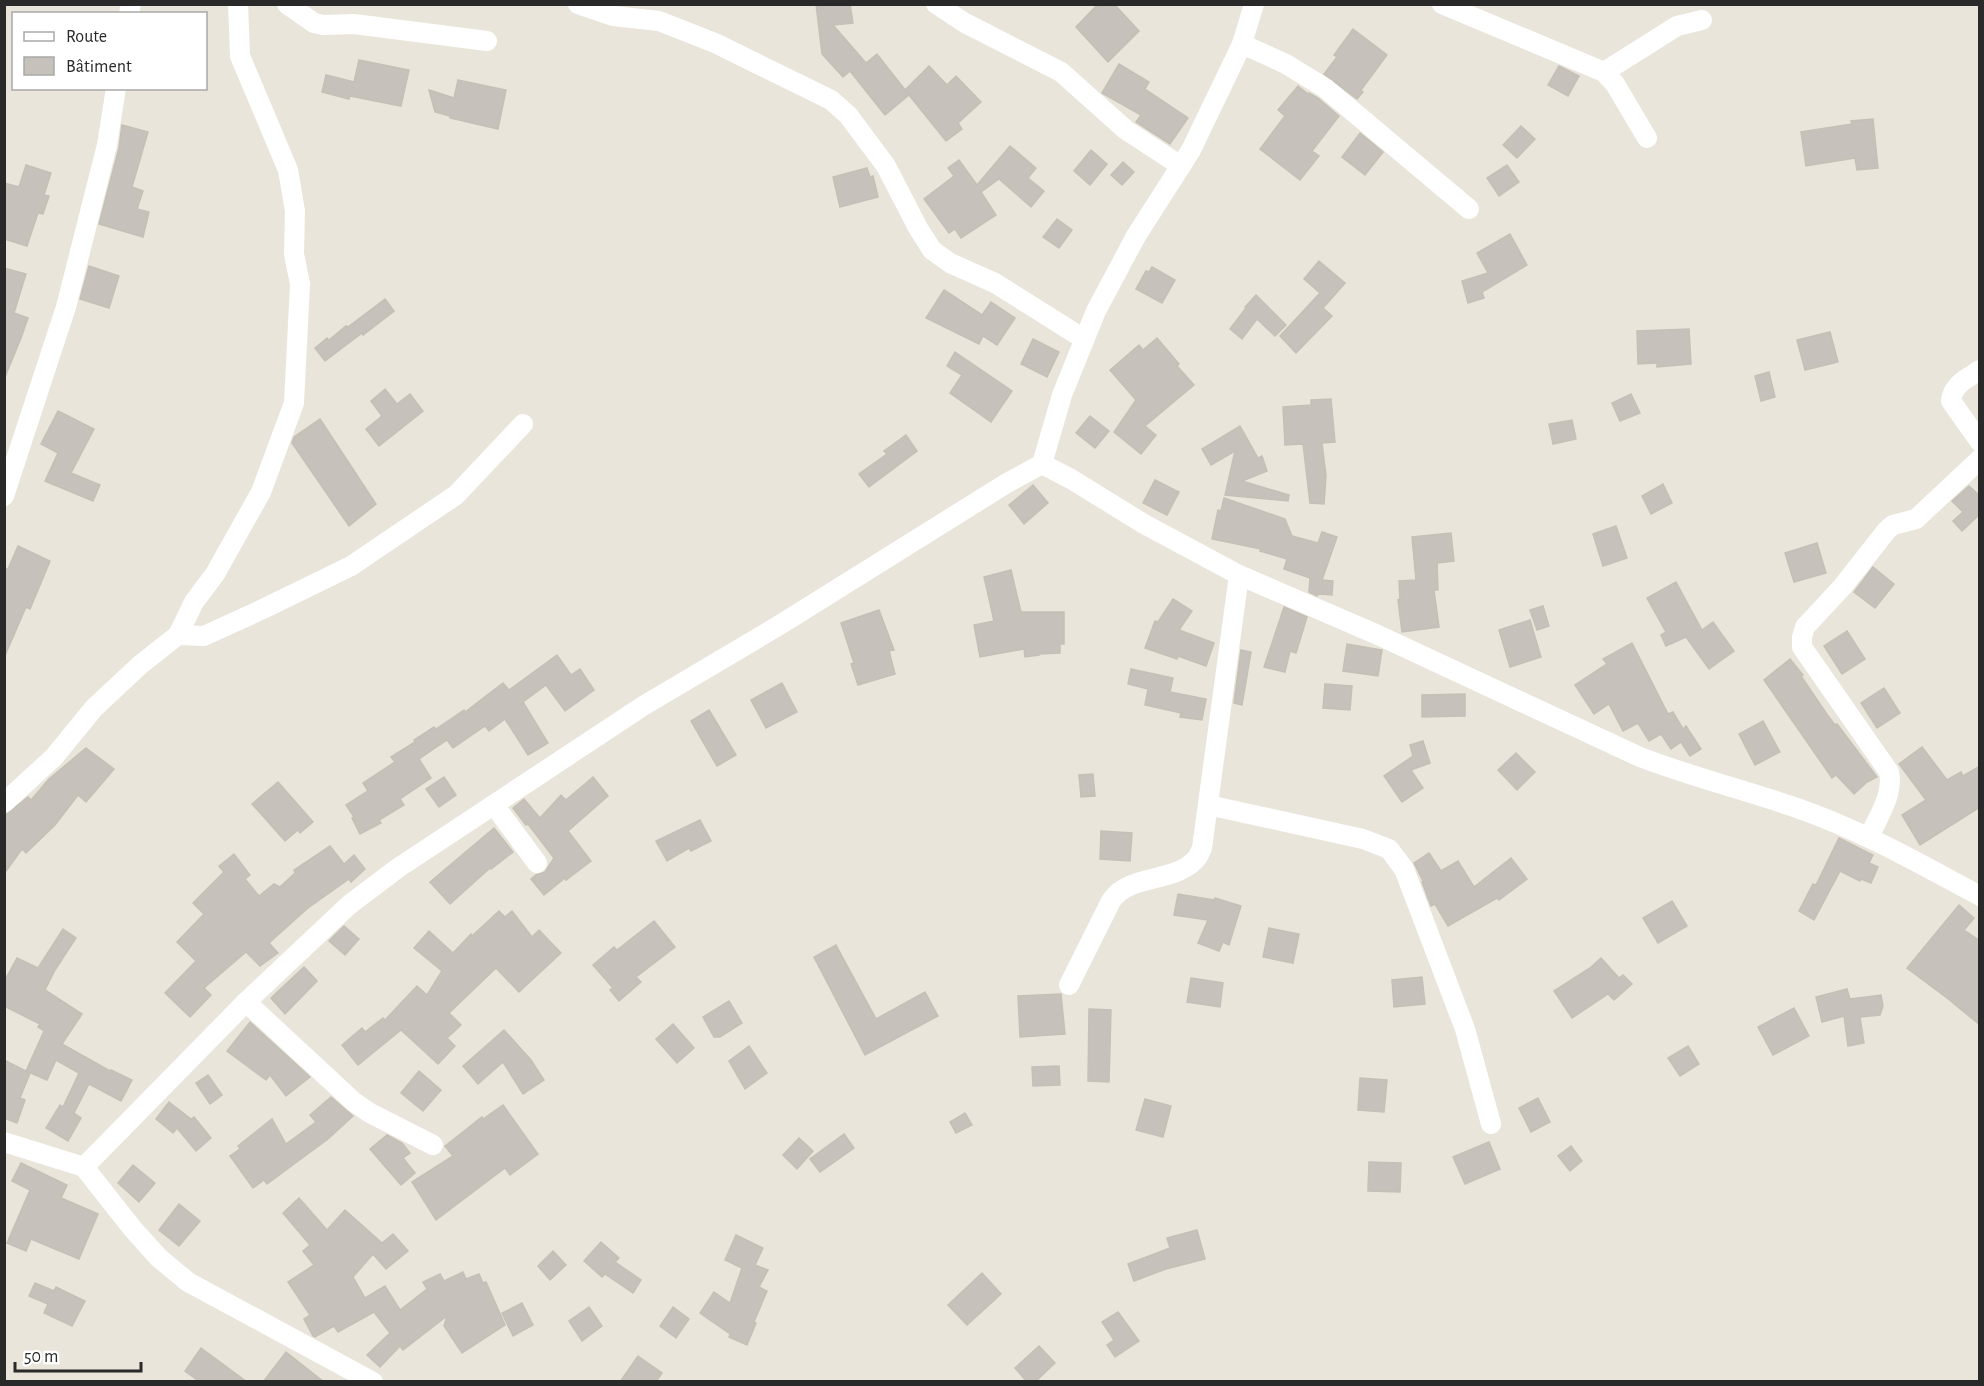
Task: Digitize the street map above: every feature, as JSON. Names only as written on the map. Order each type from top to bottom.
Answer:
[{"type":"street","points":[[4,803],[54,757],[94,708],[140,665],[178,635],[194,602],[215,574],[261,492],[294,403],[300,284],[294,254],[295,211],[288,170],[240,56],[238,4]]},
{"type":"street","points":[[287,4],[314,23],[323,25],[354,24],[487,41]]},
{"type":"street","points":[[578,4],[613,16],[659,21],[715,43],[831,100],[848,116],[886,166],[932,250],[950,263],[996,283],[1084,339]]},
{"type":"street","points":[[936,4],[964,14],[1060,72],[1126,130],[1181,166]]},
{"type":"street","points":[[84,1167],[246,1002],[349,905],[431,844],[643,706],[778,626],[1007,483],[1042,464],[1062,394],[1095,311],[1136,236],[1191,150],[1242,44],[1254,4]]},
{"type":"street","points":[[1442,4],[1604,72],[1615,84],[1647,138]]},
{"type":"street","points":[[1604,72],[1677,26],[1702,20]]},
{"type":"street","points":[[1242,44],[1286,64],[1325,88],[1469,209]]},
{"type":"street","points":[[4,496],[66,307],[107,145],[116,90]]},
{"type":"street","points":[[1980,370],[1955,386],[1951,401],[1980,442]]},
{"type":"street","points":[[178,635],[204,636],[266,609],[351,566],[456,495],[524,424]]},
{"type":"street","points":[[1869,837],[1892,783],[1889,772],[1802,647],[1802,637],[1805,627],[1843,586],[1887,530],[1893,525],[1916,519],[1980,459]]},
{"type":"street","points":[[1042,464],[1144,524],[1239,575],[1378,635],[1640,757],[1679,772],[1798,808],[1869,837],[1980,896]]},
{"type":"street","points":[[1069,985],[1118,891],[1182,869],[1195,860],[1202,848],[1239,575]]},
{"type":"street","points":[[494,805],[537,863]]},
{"type":"street","points":[[1208,805],[1363,839],[1389,849],[1404,869],[1465,1029],[1491,1124]]},
{"type":"street","points":[[246,1002],[354,1102],[370,1113],[433,1145]]},
{"type":"street","points":[[4,1142],[84,1167],[132,1228],[159,1257],[188,1282],[374,1382]]},
{"type":"building","points":[[816,4],[850,4],[853,23],[833,25],[866,63],[877,54],[909,95],[885,115],[850,71],[843,77],[822,54]]},
{"type":"building","points":[[1098,4],[1114,4],[1139,31],[1108,62],[1076,27]]},
{"type":"building","points":[[1353,29],[1387,55],[1357,99],[1324,74],[1337,57],[1334,55]]},
{"type":"building","points":[[359,60],[409,70],[401,106],[350,96],[349,99],[322,92],[326,75],[354,82]]},
{"type":"building","points":[[1119,64],[1149,82],[1145,89],[1188,118],[1170,144],[1136,122],[1141,115],[1102,93]]},
{"type":"building","points":[[929,66],[947,85],[956,76],[981,102],[958,123],[962,129],[946,141],[905,90]]},
{"type":"building","points":[[1559,66],[1579,76],[1568,96],[1548,85]]},
{"type":"building","points":[[458,80],[506,90],[498,129],[450,118],[450,116],[435,112],[429,90],[454,98]]},
{"type":"building","points":[[1298,86],[1318,98],[1339,116],[1312,151],[1319,156],[1300,180],[1260,149],[1285,116],[1278,110]]},
{"type":"building","points":[[1873,119],[1878,168],[1857,170],[1855,158],[1806,166],[1801,132],[1852,124],[1851,121]]},
{"type":"building","points":[[122,125],[148,132],[132,187],[143,191],[137,209],[149,212],[143,237],[99,224],[119,148]]},
{"type":"building","points":[[1521,126],[1535,139],[1517,158],[1503,145]]},
{"type":"building","points":[[1360,133],[1383,152],[1365,175],[1342,157]]},
{"type":"building","points":[[1010,146],[1036,168],[1028,178],[1044,191],[1031,207],[999,179],[981,192],[996,215],[961,238],[955,229],[949,233],[924,199],[954,176],[948,168],[959,160],[977,185]]},
{"type":"building","points":[[1091,150],[1107,164],[1090,185],[1074,171]]},
{"type":"building","points":[[1123,162],[1134,172],[1122,185],[1111,175]]},
{"type":"building","points":[[26,165],[51,173],[44,195],[49,196],[43,214],[38,213],[27,246],[4,239],[4,183],[19,187]]},
{"type":"building","points":[[1507,165],[1519,182],[1499,196],[1487,178]]},
{"type":"building","points":[[867,168],[870,177],[873,176],[878,197],[840,207],[833,177]]},
{"type":"building","points":[[1057,219],[1072,230],[1059,248],[1043,237]]},
{"type":"building","points":[[1510,234],[1527,265],[1482,292],[1484,298],[1468,303],[1462,281],[1488,273],[1477,253]]},
{"type":"building","points":[[1319,261],[1345,283],[1323,308],[1332,316],[1296,353],[1280,336],[1320,293],[1304,279]]},
{"type":"building","points":[[89,266],[119,276],[109,308],[80,299]]},
{"type":"building","points":[[1152,267],[1175,280],[1162,303],[1136,289],[1146,271],[1149,272]]},
{"type":"building","points":[[4,268],[26,274],[14,313],[28,318],[5,377]]},
{"type":"building","points":[[944,290],[982,315],[991,302],[1015,318],[997,345],[983,336],[979,344],[926,318]]},
{"type":"building","points":[[1256,295],[1286,325],[1275,336],[1257,319],[1242,339],[1230,329]]},
{"type":"building","points":[[385,299],[394,311],[325,361],[315,348]]},
{"type":"building","points":[[1689,329],[1691,364],[1657,367],[1657,363],[1638,364],[1637,331]]},
{"type":"building","points":[[1830,332],[1838,362],[1805,370],[1797,340]]},
{"type":"building","points":[[1157,338],[1194,385],[1145,426],[1156,435],[1141,454],[1114,432],[1136,400],[1110,370],[1139,345],[1143,350]]},
{"type":"building","points":[[1033,339],[1059,352],[1047,377],[1021,364]]},
{"type":"building","points":[[955,352],[1012,391],[991,422],[950,393],[962,375],[947,366]]},
{"type":"building","points":[[1769,372],[1775,397],[1761,401],[1755,376]]},
{"type":"building","points":[[385,389],[397,404],[410,394],[423,411],[379,446],[366,429],[382,416],[371,401]]},
{"type":"building","points":[[1631,394],[1640,413],[1620,421],[1612,403]]},
{"type":"building","points":[[1331,399],[1335,442],[1322,443],[1326,476],[1324,504],[1310,503],[1303,444],[1285,445],[1283,407],[1311,405],[1311,400]]},
{"type":"building","points":[[58,411],[94,429],[71,473],[100,485],[93,501],[45,481],[58,453],[41,444]]},
{"type":"building","points":[[1090,416],[1109,431],[1095,448],[1076,433]]},
{"type":"building","points":[[320,419],[376,504],[349,526],[292,443],[294,437]]},
{"type":"building","points":[[1572,420],[1576,439],[1553,444],[1549,424]]},
{"type":"building","points":[[1240,426],[1258,458],[1262,456],[1267,471],[1242,481],[1289,495],[1288,501],[1225,495],[1235,451],[1211,465],[1202,449]]},
{"type":"building","points":[[906,435],[917,451],[869,487],[859,474],[887,454],[884,451]]},
{"type":"building","points":[[1155,480],[1179,492],[1167,515],[1143,503]]},
{"type":"building","points":[[1663,484],[1672,503],[1651,514],[1642,496]]},
{"type":"building","points":[[1033,485],[1048,503],[1024,524],[1009,505]]},
{"type":"building","points":[[1969,486],[1980,496],[1980,514],[1962,531],[1953,521],[1963,512],[1952,501]]},
{"type":"building","points":[[1224,498],[1285,519],[1292,536],[1318,543],[1322,532],[1337,537],[1322,580],[1333,581],[1332,595],[1318,594],[1317,596],[1309,592],[1310,578],[1284,569],[1287,559],[1260,551],[1261,549],[1212,539],[1218,510],[1221,511]]},
{"type":"building","points":[[1616,526],[1627,558],[1603,566],[1593,534]]},
{"type":"building","points":[[1451,533],[1454,561],[1437,563],[1438,590],[1434,590],[1439,627],[1402,632],[1398,600],[1400,599],[1399,581],[1416,580],[1412,537]]},
{"type":"building","points":[[1817,543],[1826,573],[1794,582],[1785,553]]},
{"type":"building","points":[[18,546],[50,561],[30,609],[26,607],[4,658],[4,568],[8,569]]},
{"type":"building","points":[[1873,567],[1894,584],[1875,608],[1854,592]]},
{"type":"building","points":[[1011,570],[1021,612],[1064,612],[1064,644],[1060,644],[1060,653],[1025,657],[1024,649],[980,657],[974,625],[994,621],[984,577]]},
{"type":"building","points":[[1676,582],[1702,630],[1713,622],[1734,651],[1709,669],[1686,637],[1666,646],[1661,635],[1666,632],[1647,598]]},
{"type":"building","points":[[1173,599],[1192,611],[1179,630],[1214,643],[1206,666],[1145,648],[1155,621],[1158,622]]},
{"type":"building","points":[[1543,606],[1549,626],[1537,630],[1530,610]]},
{"type":"building","points":[[1284,607],[1307,617],[1296,653],[1290,651],[1285,672],[1264,667]]},
{"type":"building","points":[[879,610],[894,650],[889,651],[895,674],[858,685],[851,664],[854,663],[841,623]]},
{"type":"building","points":[[1530,620],[1541,657],[1510,667],[1499,630]]},
{"type":"building","points":[[1847,631],[1865,659],[1842,674],[1824,646]]},
{"type":"building","points":[[1632,643],[1668,714],[1673,712],[1683,729],[1686,726],[1701,749],[1690,756],[1681,742],[1671,749],[1661,734],[1649,741],[1638,723],[1623,731],[1609,704],[1594,714],[1575,685],[1607,664],[1603,659]]},
{"type":"building","points":[[1347,644],[1382,650],[1378,676],[1343,671]]},
{"type":"building","points":[[1241,650],[1251,652],[1242,705],[1234,703]]},
{"type":"building","points":[[557,655],[571,675],[580,669],[594,690],[565,711],[546,685],[523,702],[548,743],[528,755],[505,719],[489,731],[485,726],[453,748],[447,740],[419,759],[431,778],[400,799],[404,805],[379,820],[381,823],[360,834],[352,818],[354,817],[346,805],[368,791],[363,783],[395,762],[391,757],[434,727],[436,729],[464,710],[465,712],[503,683],[509,690]]},
{"type":"building","points":[[1790,659],[1803,675],[1801,676],[1826,713],[1877,777],[1867,782],[1854,794],[1836,775],[1832,778],[1764,680]]},
{"type":"building","points":[[1131,669],[1173,678],[1170,692],[1206,699],[1202,720],[1180,717],[1181,713],[1145,705],[1148,689],[1128,684]]},
{"type":"building","points":[[782,683],[797,712],[766,728],[751,700]]},
{"type":"building","points":[[1325,684],[1352,686],[1350,710],[1323,708]]},
{"type":"building","points":[[1884,688],[1900,713],[1877,728],[1861,703]]},
{"type":"building","points":[[1465,694],[1465,716],[1422,717],[1422,695]]},
{"type":"building","points":[[709,710],[736,755],[717,766],[691,721]]},
{"type":"building","points":[[1763,721],[1780,752],[1755,765],[1739,734]]},
{"type":"building","points":[[1423,741],[1430,763],[1411,770],[1423,788],[1402,802],[1384,776],[1413,756],[1410,745]]},
{"type":"building","points":[[1922,747],[1947,780],[1961,772],[1963,776],[1980,766],[1980,807],[1920,845],[1902,815],[1926,800],[1899,764]]},
{"type":"building","points":[[86,748],[114,769],[86,802],[78,795],[55,825],[26,853],[22,849],[4,874],[4,816],[28,797],[31,800],[49,779]]},
{"type":"building","points":[[1516,753],[1535,772],[1517,790],[1498,770]]},
{"type":"building","points":[[1093,774],[1095,796],[1081,797],[1079,775]]},
{"type":"building","points":[[444,777],[456,795],[439,807],[426,789]]},
{"type":"building","points":[[593,777],[608,796],[568,831],[591,861],[544,895],[531,879],[545,872],[554,858],[513,808],[524,799],[540,818],[561,795],[566,800]]},
{"type":"building","points":[[278,782],[313,822],[300,833],[298,830],[285,841],[252,804]]},
{"type":"building","points":[[700,820],[711,841],[691,851],[689,848],[667,861],[656,841]]},
{"type":"building","points":[[494,828],[513,852],[490,868],[450,904],[430,882]]},
{"type":"building","points":[[1101,831],[1132,833],[1130,861],[1100,859]]},
{"type":"building","points":[[1839,838],[1873,855],[1869,863],[1878,867],[1871,883],[1861,879],[1860,881],[1840,871],[1814,920],[1799,911],[1813,884],[1816,885]]},
{"type":"building","points":[[330,846],[344,864],[354,855],[365,869],[351,882],[349,879],[308,908],[269,943],[278,953],[260,966],[246,952],[204,988],[211,995],[190,1017],[165,993],[196,961],[177,942],[204,914],[193,903],[224,872],[219,866],[234,854],[250,875],[245,879],[259,896],[274,884],[280,887],[295,873],[294,870]]},
{"type":"building","points":[[1429,853],[1441,871],[1458,861],[1474,887],[1511,858],[1527,879],[1499,900],[1497,898],[1448,926],[1435,904],[1431,906],[1414,863]]},
{"type":"building","points":[[1178,894],[1214,900],[1215,898],[1241,906],[1229,945],[1223,942],[1219,951],[1198,943],[1208,920],[1174,915]]},
{"type":"building","points":[[1672,901],[1687,926],[1658,943],[1643,918]]},
{"type":"building","points":[[1959,905],[1974,918],[1964,930],[1980,941],[1980,1025],[1907,968]]},
{"type":"building","points":[[499,911],[505,917],[512,911],[532,937],[539,930],[561,953],[519,992],[496,968],[449,1013],[461,1025],[447,1038],[455,1046],[438,1064],[401,1030],[358,1065],[342,1045],[362,1028],[365,1032],[383,1018],[385,1020],[417,986],[427,995],[442,971],[414,948],[429,931],[453,953],[471,934],[472,936]]},
{"type":"building","points":[[654,921],[675,947],[636,977],[641,982],[619,1001],[610,990],[613,988],[593,965],[614,947],[617,950]]},
{"type":"building","points":[[344,926],[359,939],[345,955],[329,941]]},
{"type":"building","points":[[1269,928],[1299,934],[1293,963],[1263,957]]},
{"type":"building","points":[[63,929],[76,938],[45,990],[82,1014],[62,1044],[110,1071],[132,1080],[121,1101],[89,1084],[74,1113],[81,1118],[68,1141],[46,1128],[60,1105],[63,1107],[79,1073],[56,1060],[47,1080],[26,1071],[44,1031],[38,1027],[40,1024],[4,1006],[4,982],[17,958],[38,968]]},
{"type":"building","points":[[836,945],[876,1019],[925,992],[938,1016],[865,1055],[814,957]]},
{"type":"building","points":[[1601,958],[1619,978],[1623,975],[1632,984],[1614,1000],[1608,994],[1572,1018],[1554,991],[1590,968]]},
{"type":"building","points":[[304,967],[317,981],[285,1014],[271,998]]},
{"type":"building","points":[[1422,977],[1425,1004],[1394,1007],[1392,980]]},
{"type":"building","points":[[1191,978],[1223,983],[1220,1007],[1187,1002]]},
{"type":"building","points":[[1847,989],[1850,999],[1881,995],[1883,1006],[1880,1015],[1860,1017],[1864,1043],[1848,1046],[1844,1016],[1822,1022],[1816,997]]},
{"type":"building","points":[[1061,994],[1065,1034],[1020,1037],[1018,996]]},
{"type":"building","points":[[729,1001],[742,1023],[720,1037],[714,1037],[703,1017]]},
{"type":"building","points":[[1794,1008],[1809,1036],[1773,1055],[1758,1027]]},
{"type":"building","points":[[1089,1009],[1111,1010],[1109,1082],[1088,1081]]},
{"type":"building","points":[[250,1022],[310,1077],[286,1096],[270,1075],[266,1080],[227,1051]]},
{"type":"building","points":[[673,1024],[694,1048],[677,1063],[656,1039]]},
{"type":"building","points":[[504,1030],[531,1060],[544,1080],[523,1094],[503,1062],[478,1084],[463,1066]]},
{"type":"building","points":[[749,1046],[767,1073],[745,1089],[729,1061]]},
{"type":"building","points":[[1688,1046],[1699,1064],[1680,1076],[1668,1058]]},
{"type":"building","points":[[4,1060],[30,1073],[20,1098],[25,1100],[17,1123],[4,1118]]},
{"type":"building","points":[[1059,1066],[1060,1085],[1033,1086],[1032,1067]]},
{"type":"building","points":[[419,1071],[441,1090],[423,1111],[401,1093]]},
{"type":"building","points":[[208,1075],[222,1095],[210,1104],[196,1083]]},
{"type":"building","points":[[1360,1078],[1387,1080],[1384,1112],[1358,1110]]},
{"type":"building","points":[[331,1097],[353,1116],[328,1139],[267,1184],[264,1180],[253,1188],[230,1156],[240,1149],[238,1146],[272,1119],[286,1144],[316,1122],[310,1115]]},
{"type":"building","points":[[1538,1098],[1550,1122],[1531,1132],[1519,1108]]},
{"type":"building","points":[[1145,1099],[1171,1106],[1163,1137],[1136,1130]]},
{"type":"building","points":[[169,1102],[191,1119],[194,1117],[211,1138],[196,1151],[177,1128],[173,1133],[156,1119]]},
{"type":"building","points":[[503,1105],[538,1154],[510,1175],[505,1168],[436,1220],[412,1182],[453,1156],[445,1146],[482,1117],[483,1119]]},
{"type":"building","points":[[965,1113],[972,1125],[956,1133],[950,1122]]},
{"type":"building","points":[[844,1134],[854,1148],[820,1172],[810,1159]]},
{"type":"building","points":[[387,1135],[402,1143],[410,1153],[403,1158],[415,1173],[401,1185],[370,1149]]},
{"type":"building","points":[[799,1138],[813,1151],[797,1169],[783,1155]]},
{"type":"building","points":[[1489,1142],[1500,1169],[1465,1184],[1453,1157]]},
{"type":"building","points":[[1571,1146],[1582,1161],[1570,1171],[1558,1156]]},
{"type":"building","points":[[1369,1162],[1401,1163],[1400,1192],[1368,1191]]},
{"type":"building","points":[[21,1163],[67,1185],[61,1198],[98,1214],[79,1259],[31,1239],[26,1251],[7,1243],[30,1190],[12,1181]]},
{"type":"building","points":[[133,1165],[155,1183],[139,1202],[118,1183]]},
{"type":"building","points":[[299,1198],[327,1230],[345,1210],[382,1243],[393,1234],[408,1251],[386,1269],[373,1254],[353,1277],[365,1298],[385,1286],[400,1310],[427,1289],[423,1282],[440,1274],[444,1281],[463,1272],[466,1279],[479,1274],[483,1283],[486,1282],[505,1325],[462,1353],[444,1326],[447,1316],[403,1350],[400,1346],[380,1367],[367,1355],[390,1333],[374,1312],[338,1332],[334,1326],[313,1336],[304,1319],[310,1315],[288,1282],[314,1265],[303,1251],[310,1245],[283,1213]]},
{"type":"building","points":[[179,1204],[200,1221],[179,1246],[159,1230]]},
{"type":"building","points":[[1197,1230],[1205,1259],[1166,1269],[1134,1281],[1128,1264],[1170,1248],[1167,1238]]},
{"type":"building","points":[[736,1235],[763,1248],[755,1265],[768,1270],[759,1287],[767,1291],[747,1345],[729,1337],[730,1334],[700,1313],[714,1292],[730,1303],[742,1268],[725,1260]]},
{"type":"building","points":[[601,1242],[619,1258],[615,1262],[641,1280],[633,1293],[605,1274],[602,1277],[584,1261]]},
{"type":"building","points":[[553,1251],[566,1265],[550,1280],[538,1266]]},
{"type":"building","points":[[982,1273],[1001,1294],[967,1325],[948,1305]]},
{"type":"building","points":[[35,1283],[54,1291],[56,1287],[85,1301],[72,1326],[44,1313],[48,1304],[29,1296]]},
{"type":"building","points":[[522,1303],[533,1325],[513,1336],[502,1313]]},
{"type":"building","points":[[589,1307],[602,1326],[582,1341],[569,1321]]},
{"type":"building","points":[[673,1307],[689,1319],[676,1338],[660,1326]]},
{"type":"building","points":[[1118,1312],[1139,1341],[1115,1357],[1107,1345],[1114,1340],[1102,1322]]},
{"type":"building","points":[[1039,1346],[1055,1363],[1035,1382],[1027,1382],[1015,1368]]},
{"type":"building","points":[[201,1348],[247,1382],[200,1382],[185,1371]]},
{"type":"building","points":[[286,1352],[324,1382],[263,1382]]},
{"type":"building","points":[[638,1356],[662,1373],[656,1382],[620,1382]]}]
